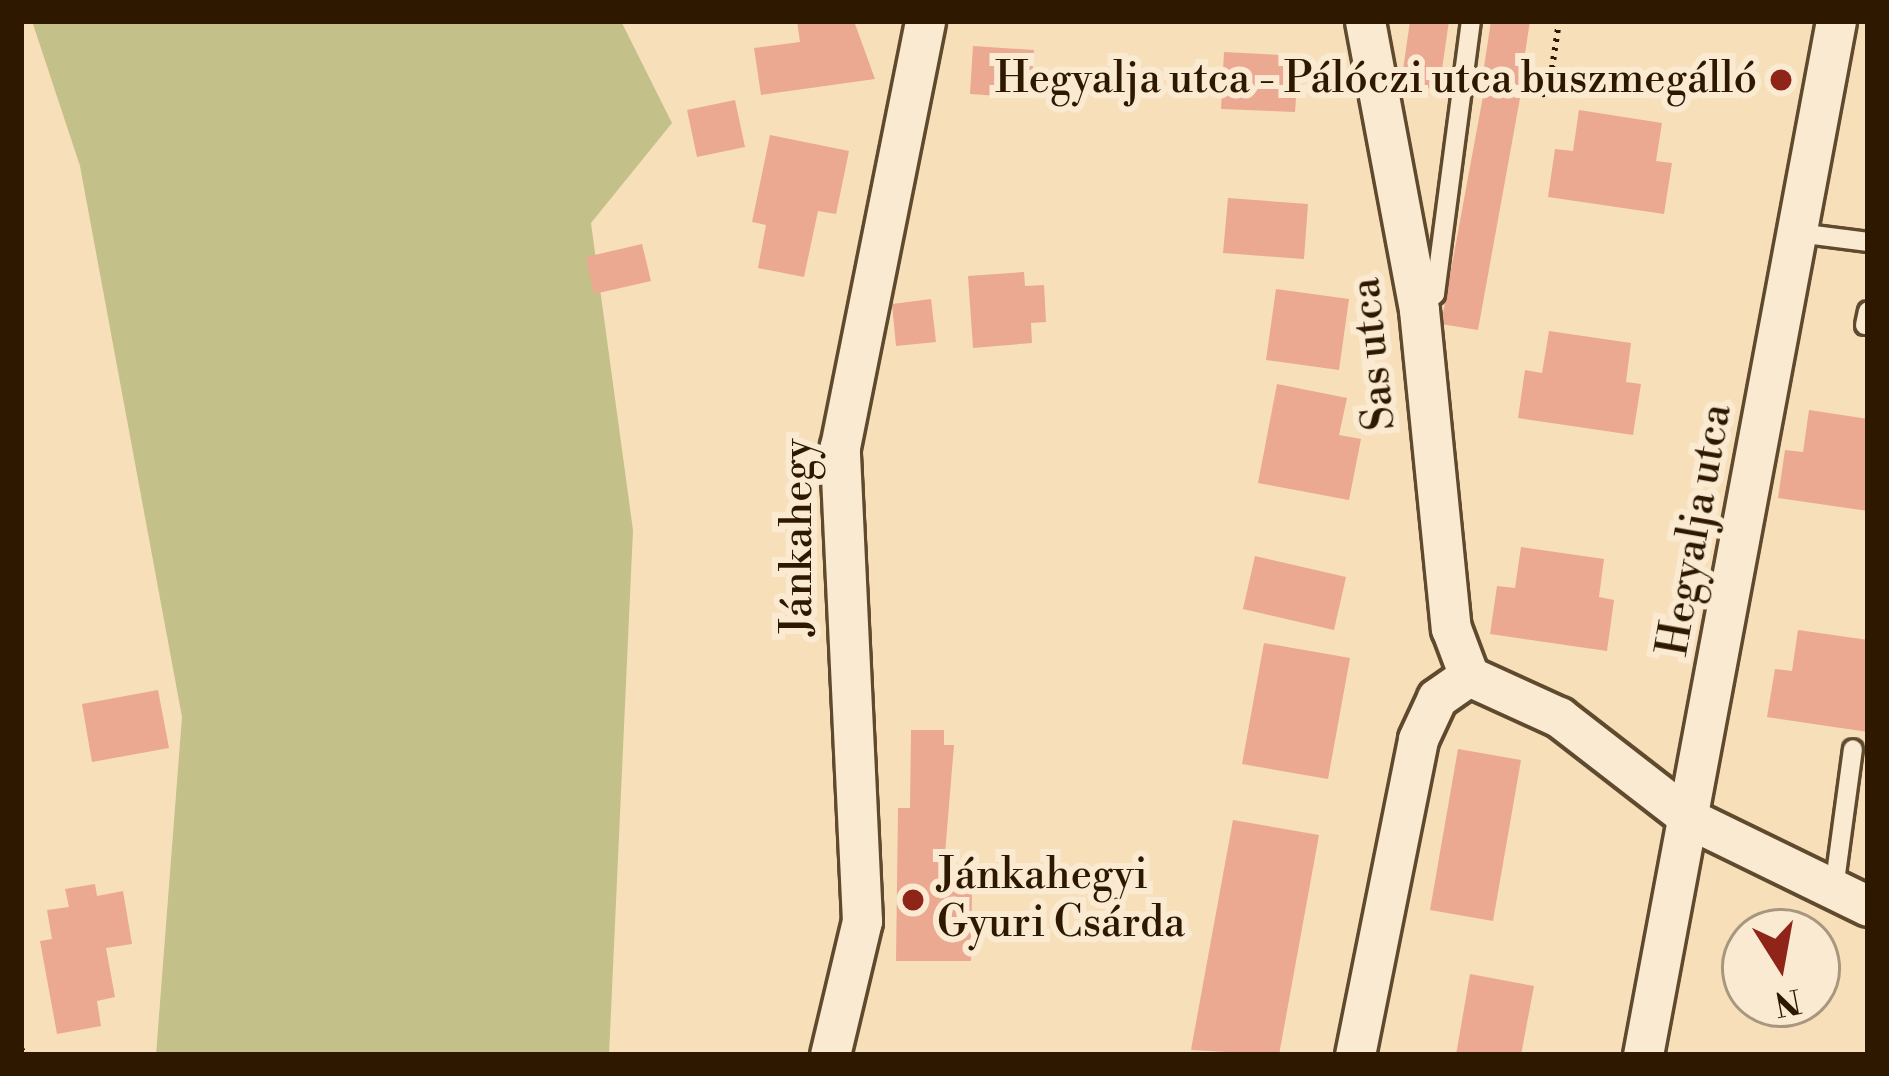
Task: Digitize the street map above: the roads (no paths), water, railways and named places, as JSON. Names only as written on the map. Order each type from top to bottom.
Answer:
[{"type":"street","name":"Jánkahegy","points":[[830,1055],[862,921],[840,447],[926,21]]},
{"type":"street","name":"Sas utca","points":[[1365,21],[1419,310],[1445,584],[1469,676]]},
{"type":"street","name":"Hegyalja utca","points":[[1643,1055],[1692,820],[1836,21]]},
{"type":"street","points":[[1355,1055],[1418,739],[1437,698],[1469,676],[1559,717],[1692,820],[1851,898]]},
{"type":"lane","points":[[1419,310],[1435,295],[1472,21]]},
{"type":"lane","points":[[1798,233],[1868,242]]},
{"type":"lane","points":[[1851,898],[1853,749]]},
{"type":"place","name":"Hegyalja utca - Pálóczi utca buszmegálló","points":[[1781,80]]},
{"type":"place","name":"Jánkahegyi Gyuri Csárda","points":[[913,900]]}]
